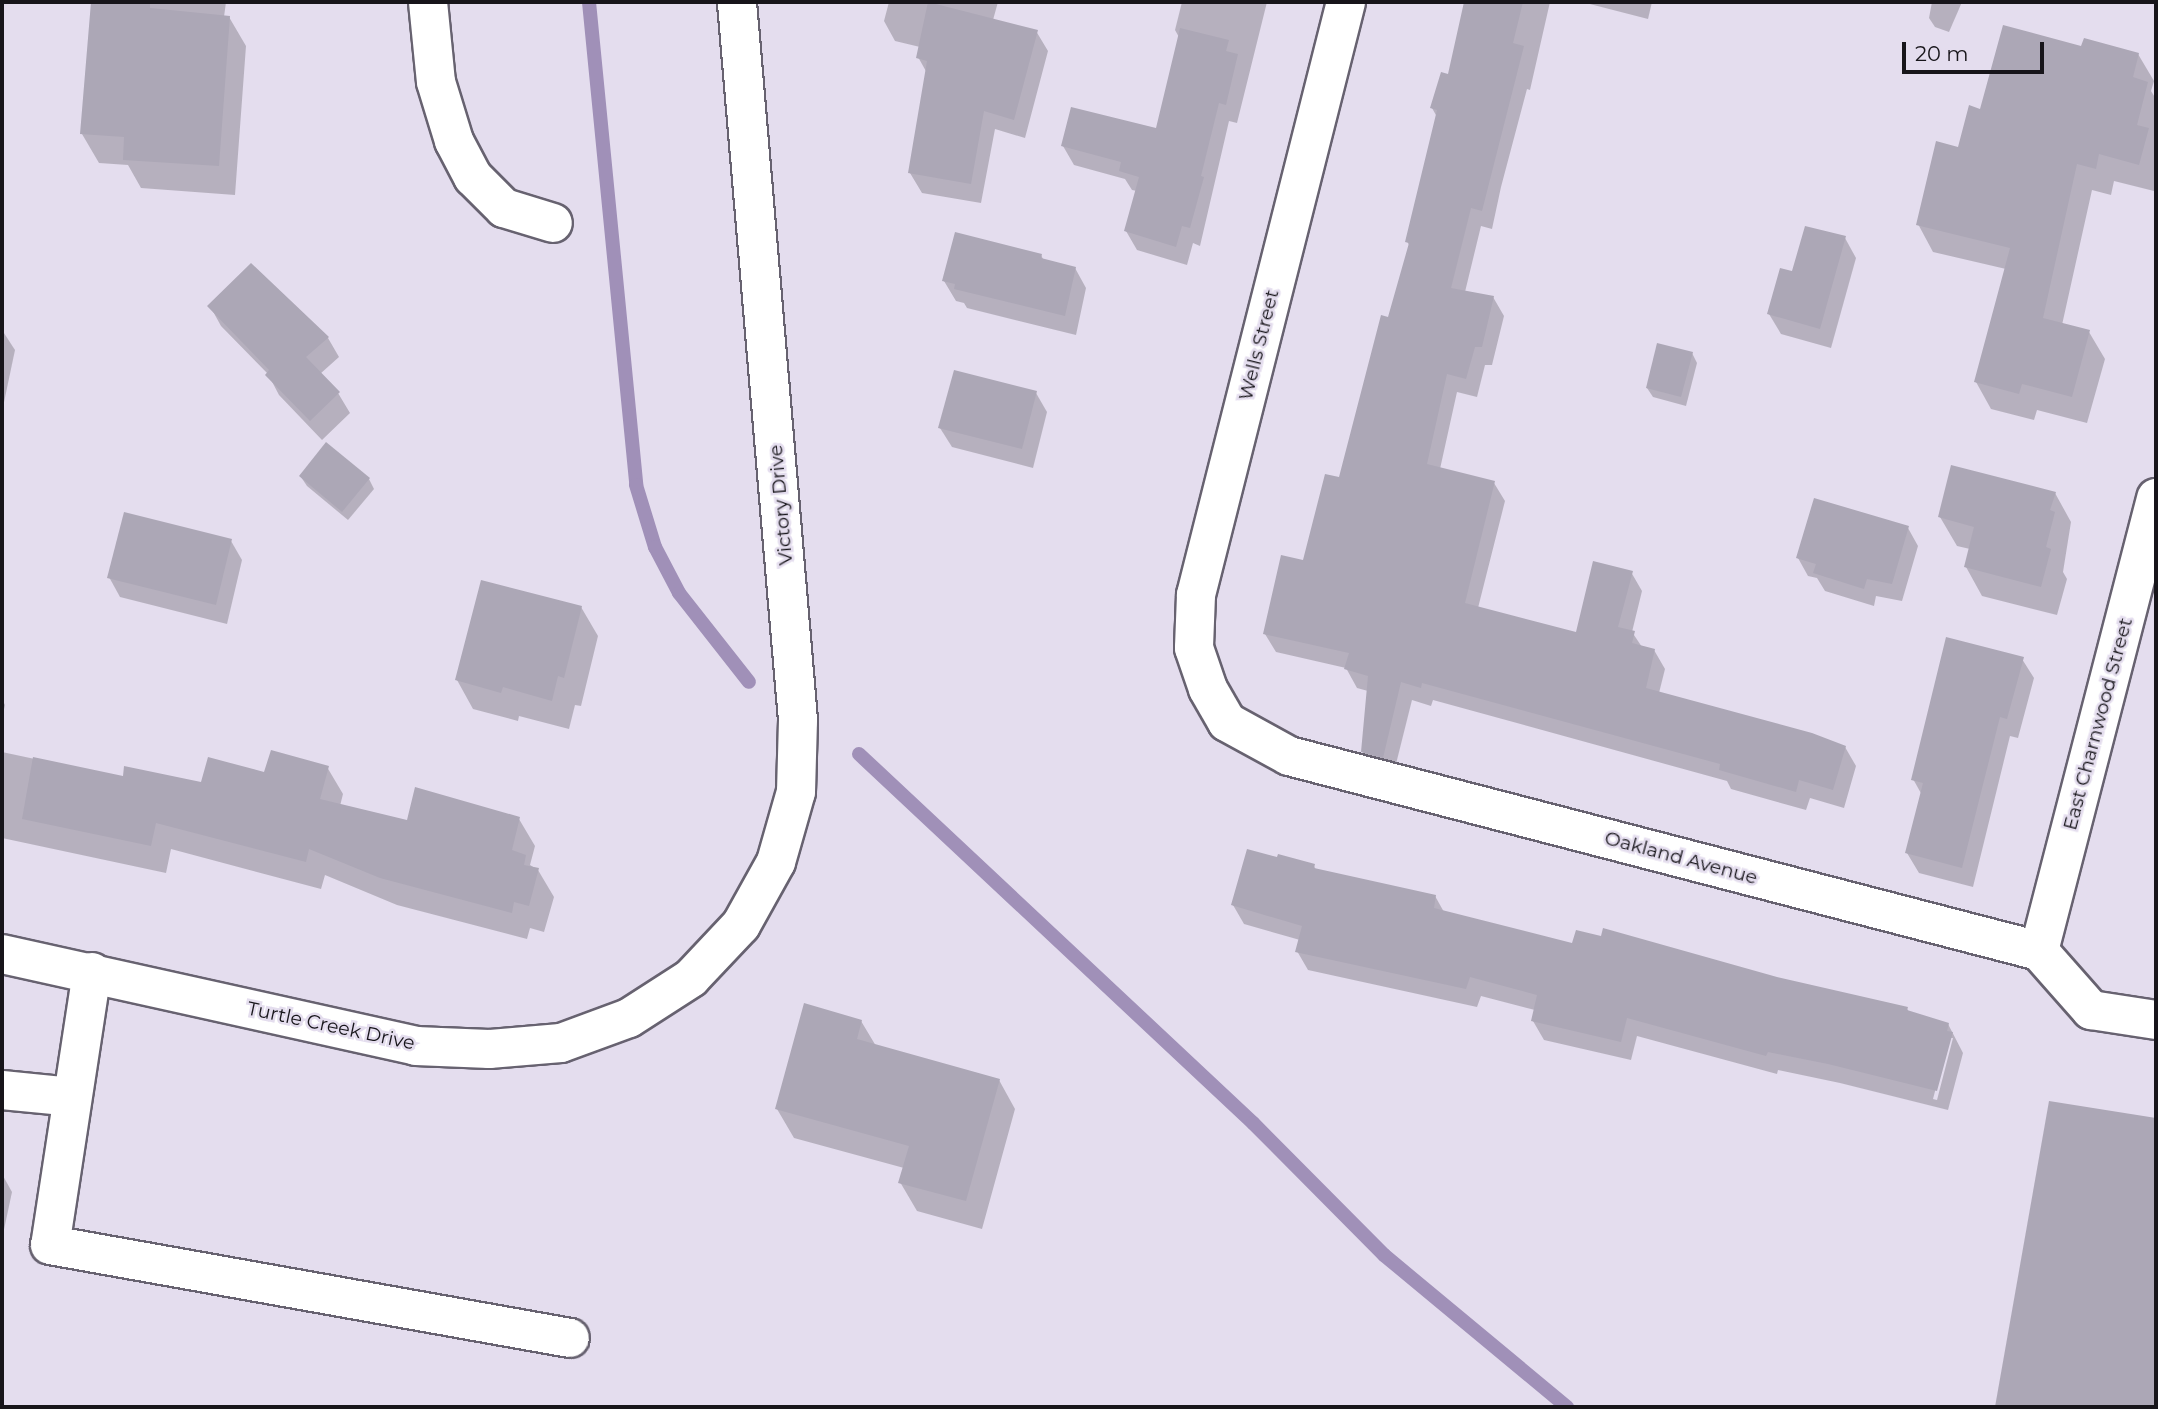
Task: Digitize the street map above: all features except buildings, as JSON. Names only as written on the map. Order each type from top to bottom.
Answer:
[{"type":"street","points":[[428,2],[436,82],[454,141],[473,177],[504,208],[553,223]]},
{"type":"street","name":"Victory Drive","points":[[691,978],[741,925],[776,862],[796,792],[798,720],[737,2]]},
{"type":"street","name":"Wells Street","points":[[1208,689],[1194,648],[1196,595],[1346,2]]},
{"type":"street","name":"East Charnwood Street","points":[[2039,951],[2156,498]]},
{"type":"street","name":"Oakland Avenue","points":[[1208,689],[1227,722],[1257,742],[1289,757],[2039,951]]},
{"type":"street","points":[[2039,951],[2091,1010],[2156,1020]]},
{"type":"street","name":"Turtle Creek Drive","points":[[2,954],[416,1046],[489,1049],[561,1043],[629,1018],[691,978]]},
{"type":"street","points":[[92,972],[50,1245],[570,1338]]},
{"type":"street","points":[[2,1090],[72,1097]]},
{"type":"waterway","points":[[589,2],[636,485],[655,547],[679,593],[749,682]]},
{"type":"waterway","points":[[859,754],[1253,1123],[1384,1255],[1567,1407]]}]
